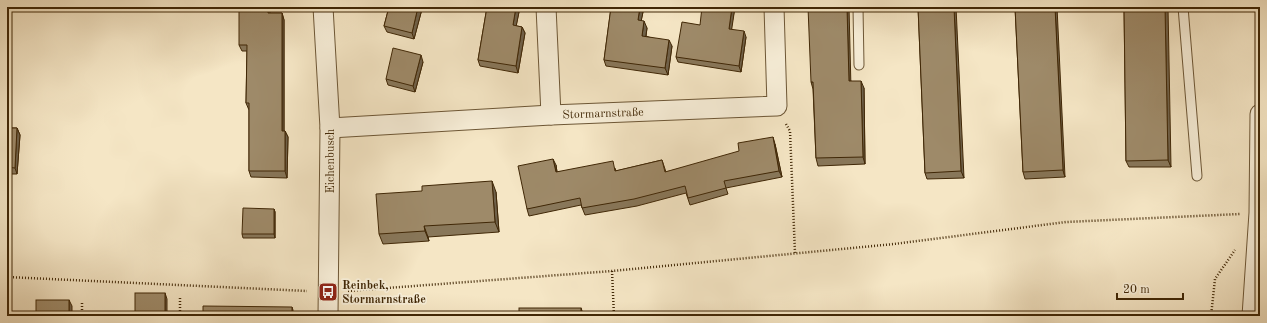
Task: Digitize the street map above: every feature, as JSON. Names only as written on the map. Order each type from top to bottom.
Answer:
[{"type":"street","name":"Eichenbusch","points":[[323,7],[330,128],[328,316]]},
{"type":"street","points":[[546,7],[550,114]]},
{"type":"street","points":[[774,7],[777,106]]},
{"type":"street","name":"Stormarnstraße","points":[[330,128],[550,114],[777,106]]},
{"type":"street","points":[[1252,316],[1259,213],[1260,114]]},
{"type":"lane","points":[[858,7],[860,64]]},
{"type":"lane","points":[[1184,7],[1197,176]]},
{"type":"path","points":[[777,106],[790,131],[795,253]]},
{"type":"path","points":[[7,277],[328,292],[612,271],[894,244],[1066,222],[1259,213]]},
{"type":"path","points":[[1211,316],[1215,279],[1237,246]]},
{"type":"path","points":[[612,271],[614,316]]},
{"type":"path","points":[[180,298],[180,316]]},
{"type":"path","points":[[82,303],[82,316]]},
{"type":"building","points":[[239,7],[268,7],[268,13],[282,13],[282,131],[285,131],[285,171],[249,171],[249,103],[246,103],[247,45],[239,45]]},
{"type":"building","points":[[389,7],[418,7],[412,33],[384,26]]},
{"type":"building","points":[[487,7],[516,7],[513,25],[522,27],[516,66],[478,60]]},
{"type":"building","points":[[611,7],[640,7],[638,20],[644,21],[642,36],[669,40],[665,68],[604,60]]},
{"type":"building","points":[[702,7],[732,7],[729,29],[744,31],[739,66],[676,57],[682,22],[700,25]]},
{"type":"building","points":[[808,7],[847,7],[849,81],[861,81],[863,157],[816,158]]},
{"type":"building","points":[[918,7],[954,7],[961,171],[925,173]]},
{"type":"building","points":[[1015,7],[1055,7],[1063,170],[1023,172]]},
{"type":"building","points":[[1124,7],[1165,7],[1168,160],[1126,161]]},
{"type":"building","points":[[393,48],[421,55],[413,86],[386,79]]},
{"type":"building","points":[[7,128],[17,128],[15,168],[7,167]]},
{"type":"building","points":[[773,137],[779,171],[724,181],[726,188],[688,198],[685,186],[634,199],[582,208],[580,198],[527,209],[518,166],[553,159],[556,172],[613,161],[615,171],[662,160],[665,172],[739,151],[738,143]]},
{"type":"building","points":[[492,181],[495,222],[424,226],[425,231],[379,234],[376,194],[422,191],[422,186]]},
{"type":"building","points":[[243,208],[274,209],[274,234],[242,234]]},
{"type":"building","points":[[135,293],[165,293],[165,316],[135,316]]},
{"type":"building","points":[[36,300],[69,300],[69,316],[36,316]]},
{"type":"building","points":[[203,306],[292,307],[292,316],[203,316]]},
{"type":"building","points":[[519,308],[581,308],[581,316],[519,316]]},
{"type":"place","name":"Reinbek, Stormarnstraße","points":[[328,292]]}]
